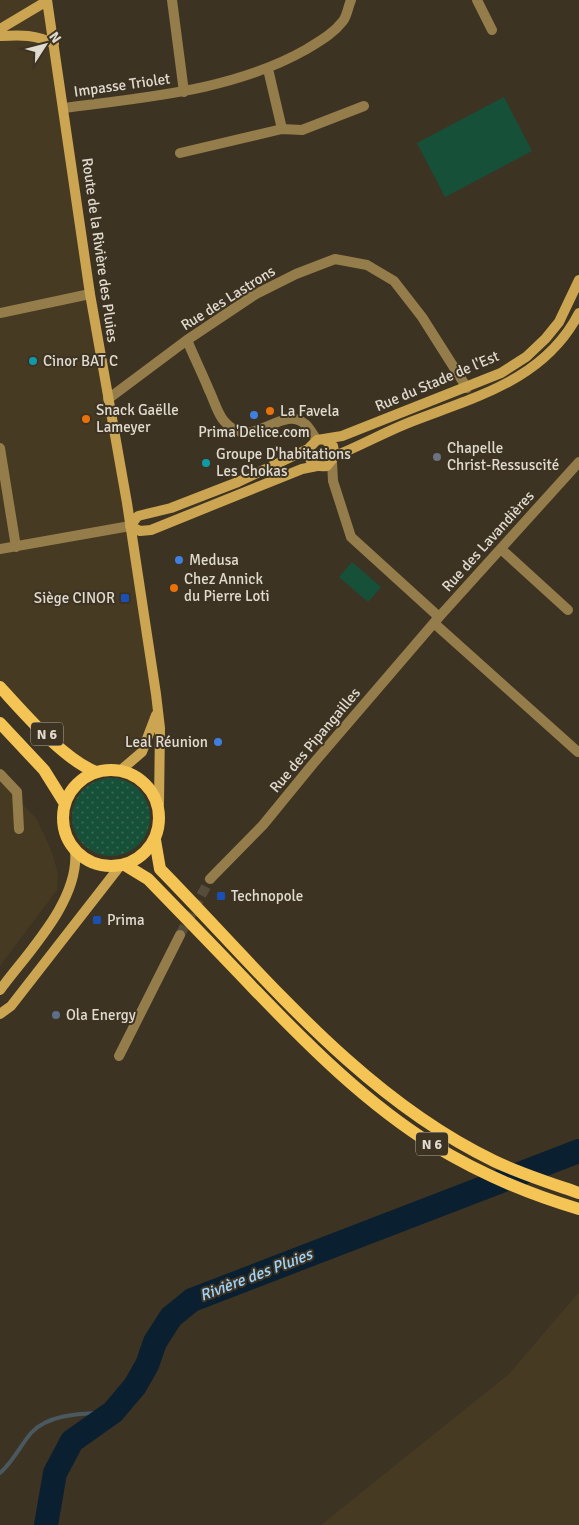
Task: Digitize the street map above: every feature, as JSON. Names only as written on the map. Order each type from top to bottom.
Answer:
[{"type":"main road","points":[[0,30],[47,1]]},
{"type":"main road","name":"Route de la Rivière des Pluies","points":[[47,1],[90,294],[149,642],[157,711]]},
{"type":"main road","points":[[0,36],[30,35],[41,37],[54,44]]},
{"type":"main road","name":"Rue du Stade de l'Est","points":[[321,440],[342,436],[501,373],[526,357],[546,338],[559,322],[579,280]]},
{"type":"main road","name":"Rue du Stade de l'Est","points":[[333,459],[382,433],[513,381],[537,365],[558,346],[579,313]]},
{"type":"main road","points":[[321,440],[333,446],[333,459],[318,466],[277,479],[151,530],[140,531],[130,526],[138,516],[171,508],[238,482],[321,440]]},
{"type":"main road","points":[[308,448],[311,462],[318,466]]},
{"type":"main road","name":"N 6","points":[[1,686],[64,752],[84,768],[96,772]]},
{"type":"main road","points":[[121,770],[142,752],[157,711]]},
{"type":"main road","points":[[157,711],[160,728],[158,804]]},
{"type":"main road","name":"N 6","points":[[0,723],[5,731],[44,770],[64,802]]},
{"type":"main road","points":[[0,990],[56,914],[69,892],[75,872],[75,851],[65,831],[62,816],[64,802],[76,786],[96,772],[121,770],[137,776],[150,788],[158,804]]},
{"type":"main road","name":"N 6","points":[[158,804],[160,824],[155,840],[160,869],[318,1033],[382,1088],[435,1126],[493,1161],[579,1193]]},
{"type":"main road","points":[[0,1014],[11,1006],[122,866],[145,851],[155,840]]},
{"type":"main road","name":"N 6","points":[[75,851],[92,862],[104,866],[122,866],[148,879],[307,1044],[367,1096],[433,1145],[484,1173],[542,1198],[579,1209]]},
{"type":"street","name":"Impasse Triolet","points":[[172,0],[184,92]]},
{"type":"street","name":"Impasse Triolet","points":[[64,108],[184,92],[219,84],[268,68],[330,36],[344,20],[351,0]]},
{"type":"street","points":[[477,0],[492,30]]},
{"type":"street","points":[[268,68],[282,129]]},
{"type":"street","points":[[180,153],[282,129],[302,130],[364,106]]},
{"type":"street","name":"Rue des Lastrons","points":[[108,399],[187,340],[268,288],[336,259],[367,265],[394,281],[422,317],[467,388]]},
{"type":"street","points":[[0,313],[90,294]]},
{"type":"street","points":[[187,340],[220,414],[232,428],[240,432],[249,433],[272,426],[287,418],[296,419],[306,424],[321,440]]},
{"type":"street","points":[[0,448],[16,547]]},
{"type":"street","points":[[333,459],[333,481],[351,537],[437,621],[578,752]]},
{"type":"street","name":"Rue des Lavandières","points":[[437,621],[579,462]]},
{"type":"street","points":[[318,466],[333,481]]},
{"type":"street","points":[[0,549],[130,526]]},
{"type":"street","points":[[501,549],[568,610]]},
{"type":"street","name":"Rue des Pipangailles","points":[[210,879],[263,825],[437,621]]},
{"type":"street","points":[[0,774],[17,792],[20,829]]},
{"type":"street","points":[[119,1056],[180,935]]},
{"type":"shaded area","points":[[0,0],[47,0],[157,711],[142,752],[121,770],[96,772],[85,768],[0,687]]},
{"type":"shaded area","points":[[0,782],[36,818],[52,852],[58,874],[57,890],[0,966]]},
{"type":"shaded area","points":[[579,1292],[579,1525],[321,1525],[509,1374]]},
{"type":"green space","points":[[504,97],[532,151],[445,197],[417,143]]},
{"type":"green space","points":[[352,562],[381,587],[368,602],[339,577]]},
{"type":"green space","points":[[111,778],[126,781],[143,795],[147,802],[150,817],[147,832],[133,849],[126,853],[111,856],[96,853],[79,839],[75,832],[72,817],[75,802],[89,785],[96,781]]},
{"type":"waterway","name":"Rivière des Pluies","points":[[46,1525],[55,1473],[72,1441],[113,1412],[135,1386],[147,1365],[155,1342],[171,1317],[192,1300],[579,1151]]},
{"type":"waterway","points":[[0,1473],[9,1464],[31,1433],[48,1421],[69,1415],[113,1412]]},
{"type":"tunnel","points":[[180,935],[210,879]]},
{"type":"place","name":"Cinor BAT C","points":[[33,361]]},
{"type":"place","name":"La Favela","points":[[270,411]]},
{"type":"place","name":"Prima'Delice.com","points":[[254,415]]},
{"type":"place","name":"Snack Gaëlle Lameyer","points":[[86,419]]},
{"type":"place","name":"Chapelle Christ-Ressuscité","points":[[437,457]]},
{"type":"place","name":"Groupe D'habitations Les Chokas","points":[[206,463]]},
{"type":"place","name":"Medusa","points":[[179,560]]},
{"type":"place","name":"Chez Annick du Pierre Loti","points":[[174,588]]},
{"type":"place","name":"Siège CINOR","points":[[125,598]]},
{"type":"place","name":"Leal Réunion","points":[[218,742]]},
{"type":"place","name":"Technopole","points":[[221,896]]},
{"type":"place","name":"Prima","points":[[97,920]]},
{"type":"place","name":"Ola Energy","points":[[56,1015]]}]
